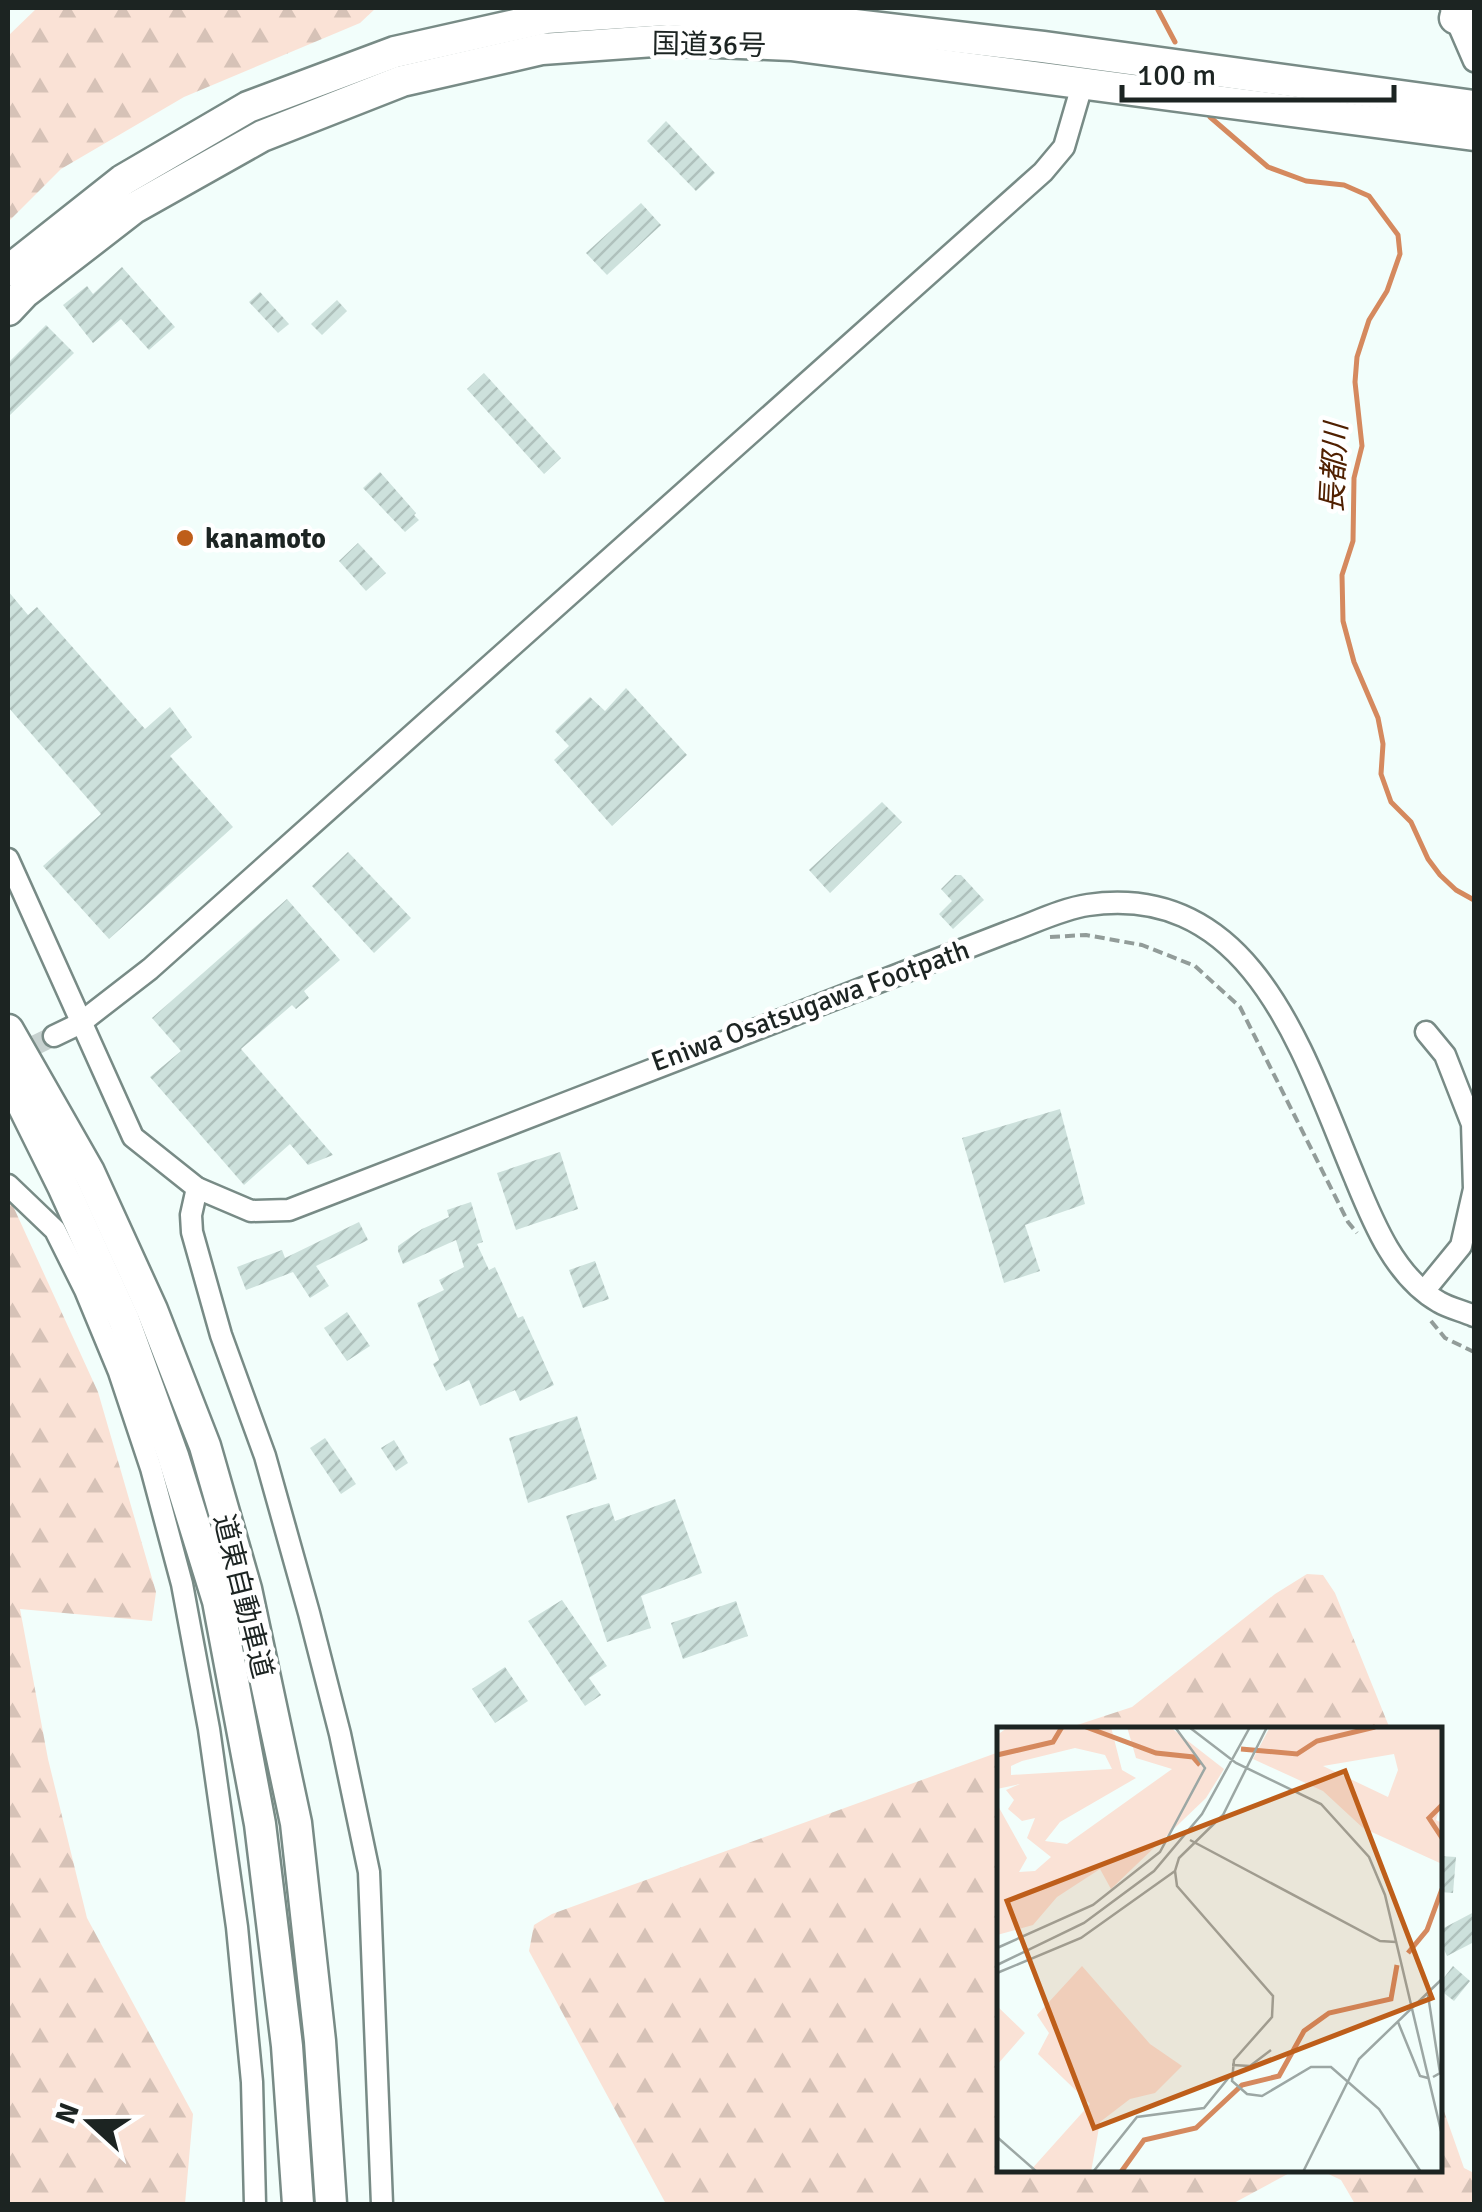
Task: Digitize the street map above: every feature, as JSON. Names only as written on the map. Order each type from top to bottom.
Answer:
[{"type":"highway","name":"国道36号","points":[[8,270],[123,180],[248,107],[396,52],[546,18],[666,10],[795,18],[1474,106]]},
{"type":"highway","name":"国道36号","points":[[8,310],[24,293],[134,208],[262,136],[402,81],[542,49],[668,40],[791,45],[1474,135]]},
{"type":"highway","name":"道東自動車道","points":[[8,1030],[89,1172],[152,1310],[205,1446],[246,1589],[296,1823],[320,2040],[330,2204]]},
{"type":"highway","name":"道東自動車道","points":[[8,1075],[64,1186],[124,1320],[173,1456],[218,1600],[260,1824],[287,2046],[298,2204]]},
{"type":"street","points":[[1460,15],[1473,58]]},
{"type":"street","points":[[54,1036],[79,1024],[150,968],[1043,172],[1064,147],[1082,82]]},
{"type":"street","points":[[8,859],[133,1137],[197,1188],[251,1211],[288,1210],[1084,906],[1121,902],[1159,908],[1211,929],[1240,953],[1270,994],[1299,1045],[1373,1222],[1401,1268],[1423,1300],[1474,1316]]},
{"type":"street","points":[[1423,1300],[1461,1246],[1474,1189],[1472,1124],[1445,1056],[1426,1032]]},
{"type":"street","points":[[8,1185],[55,1230],[85,1290],[146,1452],[182,1584],[209,1729],[237,1927],[252,2082],[255,2204]]},
{"type":"street","points":[[197,1188],[192,1232],[221,1335],[265,1456],[309,1613],[369,1872],[382,2204]]},
{"type":"path","points":[[1045,937],[1086,935],[1142,945],[1194,966],[1240,1007],[1348,1222],[1360,1236]]},
{"type":"path","points":[[1423,1300],[1445,1338],[1474,1352]]},
{"type":"green space","points":[[37,8],[376,8],[360,23],[184,97],[61,169],[8,222],[8,36]]},
{"type":"green space","points":[[8,1195],[98,1392],[156,1592],[152,1621],[20,1609],[48,1759],[87,1918],[193,2114],[185,2204],[8,2204]]},
{"type":"green space","points":[[1307,1574],[1323,1575],[1335,1593],[1389,1727],[1071,1727],[1132,1707],[1275,1594]]},
{"type":"green space","points":[[997,1753],[997,2172],[1291,2172],[1232,2204],[666,2204],[529,1951],[534,1925],[552,1914]]},
{"type":"green space","points":[[1442,2106],[1464,2168],[1474,2173],[1474,2204],[1355,2204],[1341,2180],[1324,2172],[1442,2172]]},
{"type":"building","points":[[666,121],[715,173],[696,191],[647,141]]},
{"type":"building","points":[[641,203],[661,225],[607,275],[586,253]]},
{"type":"building","points":[[122,267],[175,327],[149,350],[121,319],[93,343],[63,305],[87,286],[93,294]]},
{"type":"building","points":[[260,292],[289,324],[278,333],[249,302]]},
{"type":"building","points":[[337,300],[347,311],[322,335],[311,324]]},
{"type":"building","points":[[46,325],[74,353],[8,417],[8,363]]},
{"type":"building","points":[[484,373],[561,458],[544,474],[467,389]]},
{"type":"building","points":[[380,472],[419,520],[405,532],[363,488]]},
{"type":"building","points":[[358,543],[386,573],[366,591],[339,561]]},
{"type":"building","points":[[8,591],[28,615],[37,607],[145,729],[170,707],[192,737],[170,756],[233,827],[109,939],[43,866],[101,814],[8,707]]},
{"type":"building","points":[[626,688],[687,755],[612,826],[554,760],[569,746],[555,731],[590,697],[605,711]]},
{"type":"building","points":[[882,802],[902,822],[830,893],[809,870]]},
{"type":"building","points":[[348,852],[411,918],[374,953],[312,886]]},
{"type":"building","points":[[955,875],[961,875],[984,900],[953,929],[939,914],[952,901],[941,889]]},
{"type":"building","points":[[287,899],[340,960],[304,991],[309,998],[296,1009],[292,1005],[241,1049],[333,1155],[308,1165],[290,1144],[244,1185],[150,1077],[181,1051],[152,1018]]},
{"type":"building","points":[[1060,1109],[1085,1204],[1025,1225],[1040,1271],[1004,1283],[962,1138]]},
{"type":"building","points":[[560,1152],[578,1209],[516,1230],[497,1173]]},
{"type":"building","points":[[471,1202],[483,1242],[477,1244],[489,1270],[495,1267],[518,1318],[523,1316],[554,1385],[520,1401],[515,1390],[480,1406],[469,1380],[446,1391],[433,1364],[439,1360],[417,1303],[444,1290],[439,1280],[464,1267],[456,1240],[403,1264],[398,1251],[398,1246],[422,1229],[449,1217],[447,1210]]},
{"type":"building","points":[[359,1222],[368,1240],[316,1266],[329,1286],[310,1298],[293,1272],[246,1290],[237,1267],[282,1250],[285,1258]]},
{"type":"building","points":[[595,1261],[609,1299],[583,1308],[569,1270]]},
{"type":"building","points":[[347,1312],[370,1346],[347,1361],[324,1328]]},
{"type":"building","points":[[577,1416],[597,1479],[528,1503],[509,1438]]},
{"type":"building","points":[[325,1438],[356,1484],[341,1494],[310,1448]]},
{"type":"building","points":[[394,1440],[408,1463],[396,1471],[381,1448]]},
{"type":"building","points":[[675,1499],[702,1573],[641,1596],[651,1628],[607,1642],[566,1516],[609,1503],[615,1521]]},
{"type":"building","points":[[562,1600],[607,1666],[589,1678],[601,1695],[585,1706],[528,1621]]},
{"type":"building","points":[[736,1601],[748,1636],[683,1659],[671,1623]]},
{"type":"building","points":[[505,1667],[528,1701],[495,1723],[472,1689]]},
{"type":"building","points":[[1442,1856],[1456,1857],[1453,1893],[1442,1892]]},
{"type":"building","points":[[1474,1912],[1474,1942],[1447,1956],[1442,1929]]},
{"type":"building","points":[[1453,1966],[1470,1981],[1454,2001],[1442,1992],[1442,1980]]},
{"type":"waterway","name":"長都川","points":[[1157,8],[1175,42]]},
{"type":"waterway","name":"長都川","points":[[1210,117],[1268,167],[1306,181],[1344,185],[1369,196],[1398,235],[1400,254],[1387,291],[1369,320],[1357,357],[1355,382],[1362,446],[1354,478],[1353,541],[1342,575],[1343,621],[1354,662],[1378,718],[1383,744],[1381,774],[1391,802],[1411,822],[1440,875],[1474,900]]},
{"type":"tunnel","points":[[9,1058],[54,1036]]},
{"type":"place","name":"kanamoto","points":[[185,538]]}]
